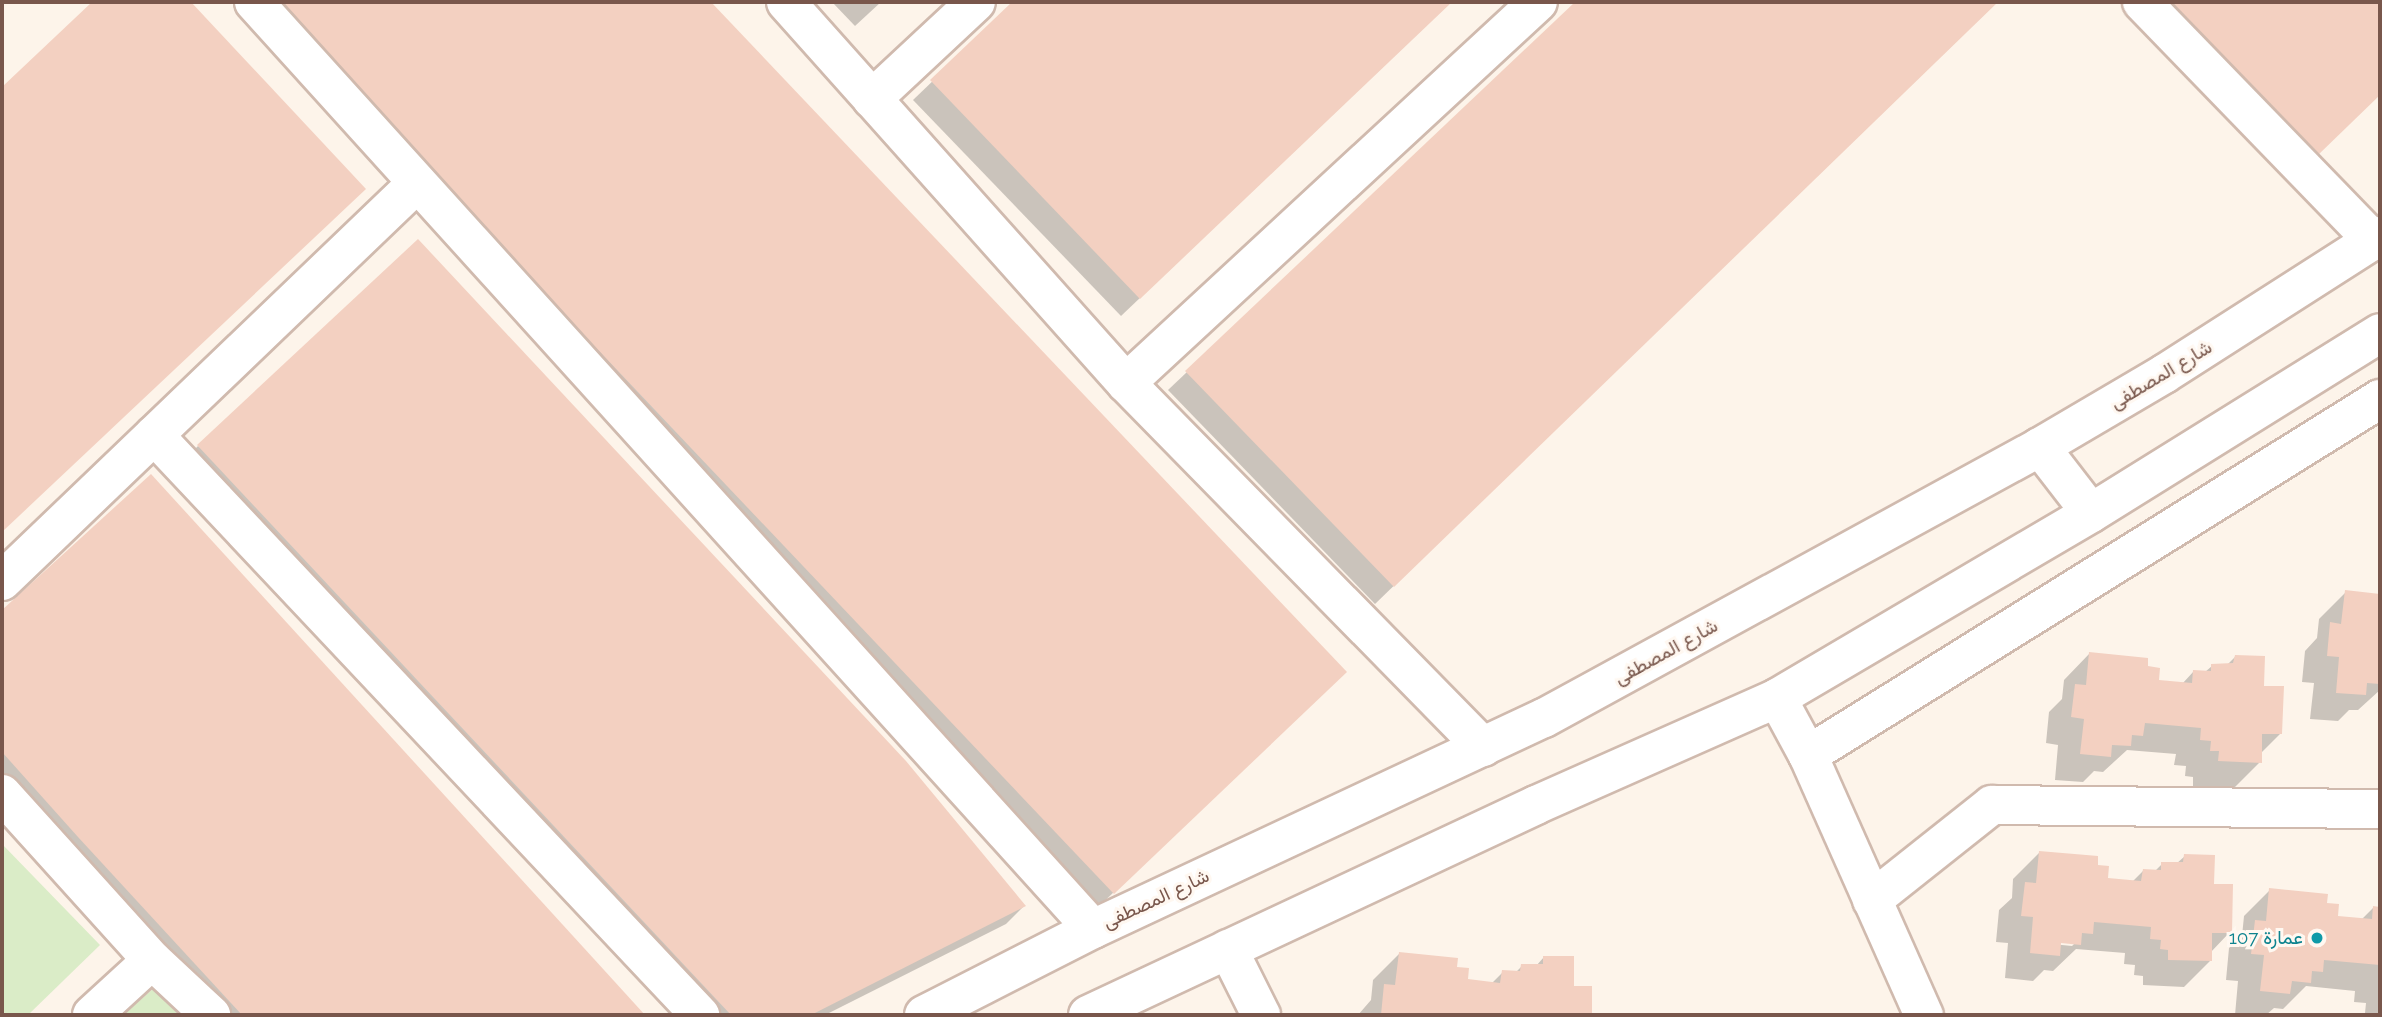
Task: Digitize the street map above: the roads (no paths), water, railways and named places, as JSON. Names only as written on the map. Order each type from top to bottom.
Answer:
[{"type":"street","points":[[254,2],[1093,929]]},
{"type":"street","points":[[786,2],[1126,383],[1483,747]]},
{"type":"street","points":[[872,99],[976,2]]},
{"type":"street","points":[[1126,383],[1538,2]]},
{"type":"street","points":[[2142,2],[2377,239]]},
{"type":"street","points":[[2,581],[417,183]]},
{"type":"street","name":"شارع المصطفى","points":[[924,1015],[1093,929],[1544,719],[2040,447],[2164,374],[2377,239]]},
{"type":"street","points":[[1088,1015],[1536,805],[1777,698],[2091,513],[2380,333]]},
{"type":"street","points":[[1808,755],[2380,399]]},
{"type":"street","points":[[154,435],[700,1015]]},
{"type":"street","points":[[2040,447],[2091,513]]},
{"type":"street","points":[[1777,698],[1808,755],[1924,1015]]},
{"type":"street","points":[[2,794],[152,960],[211,1015]]},
{"type":"street","points":[[1872,900],[1992,805],[2380,809]]},
{"type":"street","points":[[1228,949],[1261,1015]]},
{"type":"street","points":[[92,1015],[152,960]]},
{"type":"place","name":"عمارة 107","points":[[2317,938]]}]
